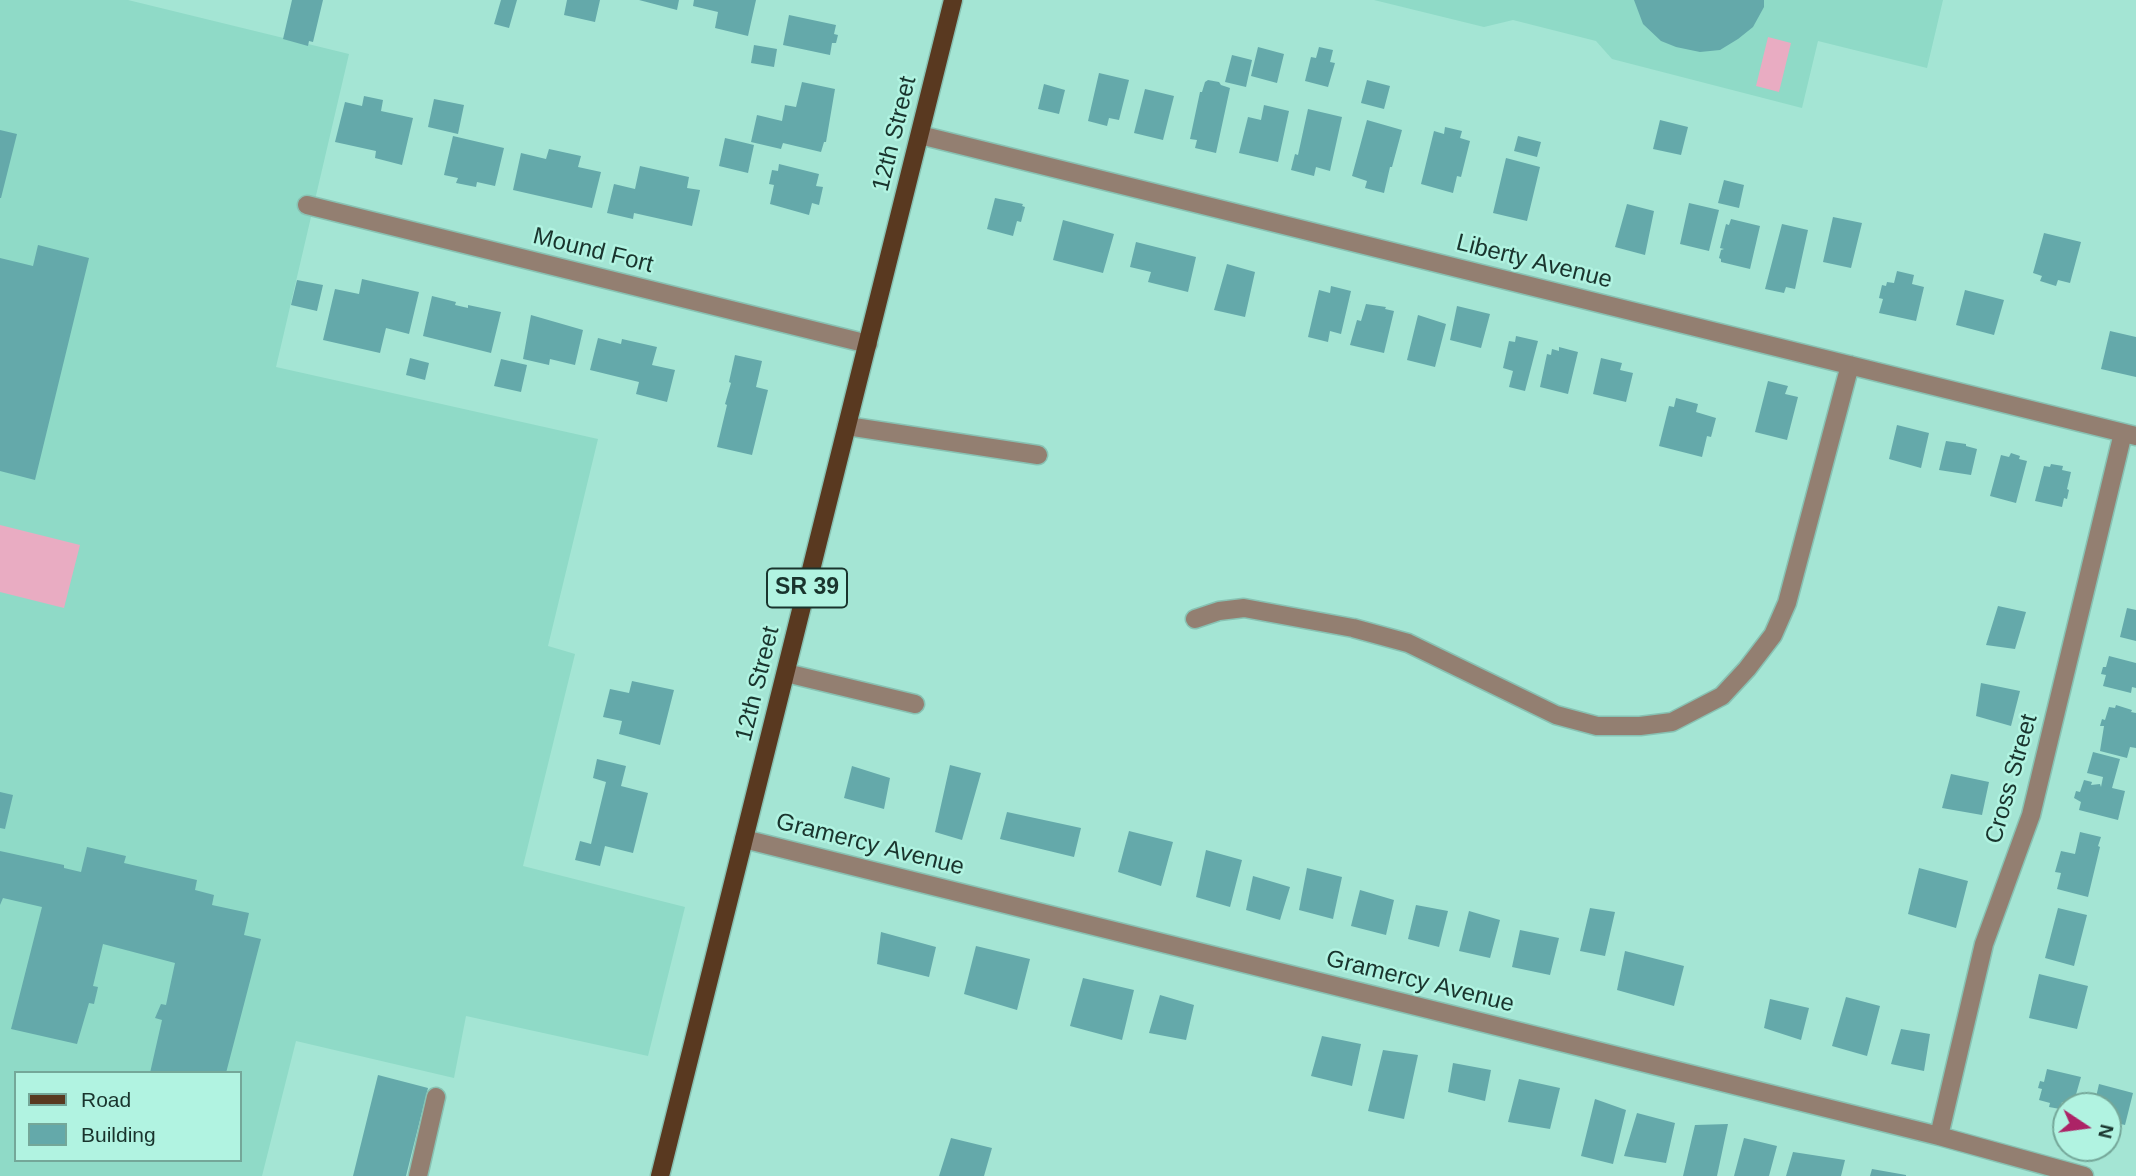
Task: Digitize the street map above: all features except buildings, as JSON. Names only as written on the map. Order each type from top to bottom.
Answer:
[{"type":"main road","name":"12th Street","points":[[660,1176],[953,0]]},
{"type":"street","name":"Liberty Avenue","points":[[920,135],[2130,435]]},
{"type":"street","name":"Mound Fort","points":[[307,205],[867,344]]},
{"type":"street","points":[[1195,619],[1219,611],[1244,608],[1294,615],[1408,643],[1556,716],[1597,726],[1640,726],[1672,722],[1722,696],[1773,635],[1787,603],[1850,365]]},
{"type":"street","points":[[847,426],[1038,455]]},
{"type":"street","name":"Cross Street","points":[[1939,1136],[1984,944],[2031,815],[2130,435]]},
{"type":"street","points":[[786,673],[915,704]]},
{"type":"street","name":"Gramercy Avenue","points":[[744,839],[1939,1136],[2084,1176]]},
{"type":"street","points":[[418,1176],[436,1097]]},
{"type":"shaded area","points":[[0,0],[128,0],[349,54],[276,367],[598,439],[548,646],[575,654],[523,866],[685,907],[648,1056],[466,1016],[454,1078],[296,1041],[262,1176],[0,1176]]},
{"type":"shaded area","points":[[1374,0],[1943,0],[1927,68],[1818,41],[1802,108],[1612,59],[1596,41],[1513,20],[1484,27]]},
{"type":"shaded area","points":[[1768,37],[1791,43],[1779,92],[1756,86]]},
{"type":"shaded area","points":[[0,525],[80,545],[64,608],[0,592]]}]
